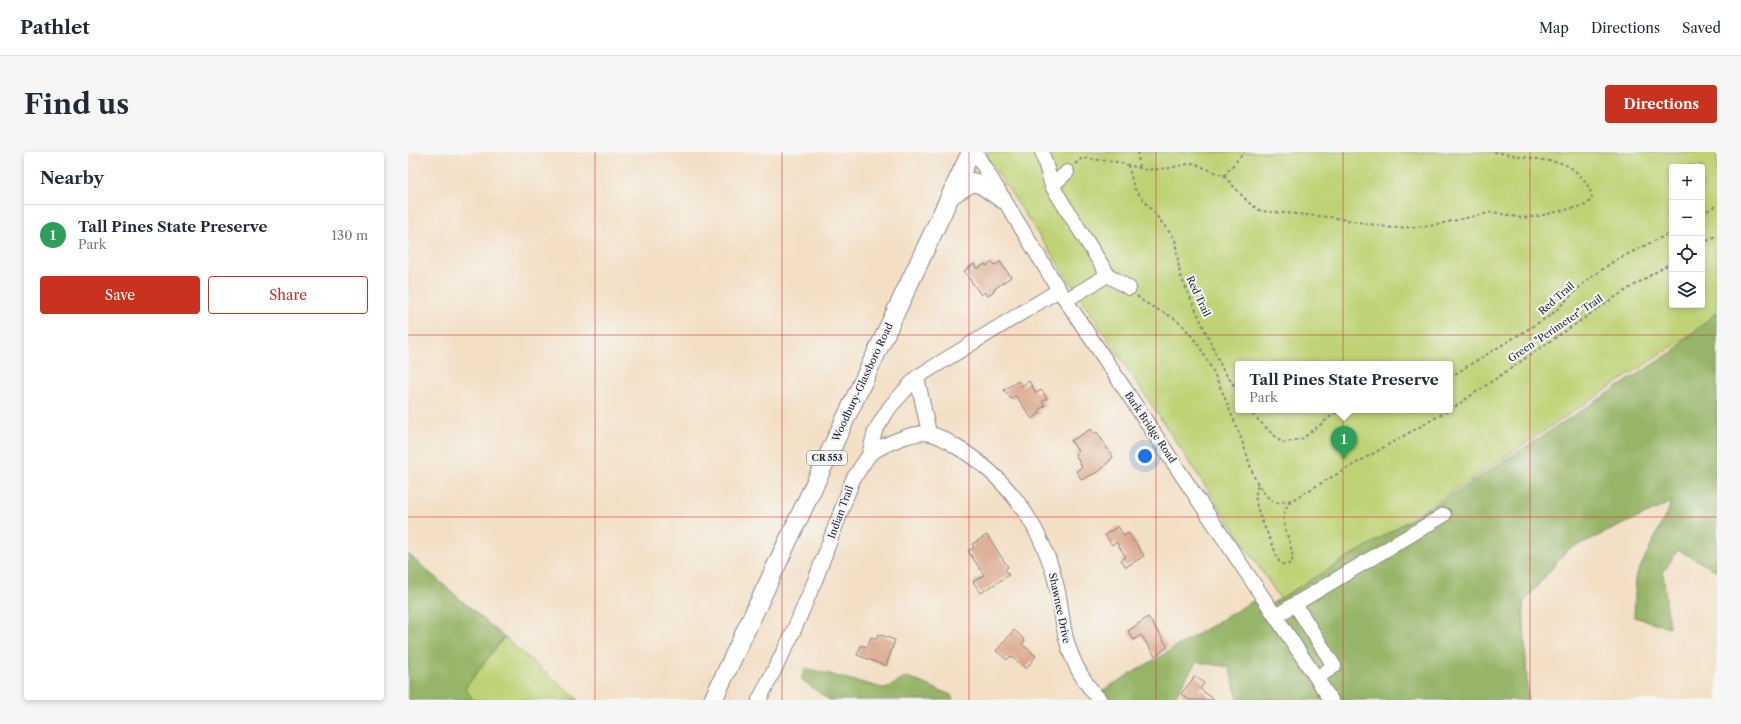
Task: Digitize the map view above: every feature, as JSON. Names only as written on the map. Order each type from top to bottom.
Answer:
[{"type":"main road","name":"Woodbury-Glassboro Road","points":[[713,700],[971,152]]},
{"type":"main road","points":[[951,195],[973,182],[982,185],[1002,199]]},
{"type":"street","name":"Bark Bridge Road","points":[[975,152],[1002,199],[1063,295],[1331,700]]},
{"type":"street","points":[[1042,152],[1052,186],[1108,275],[1129,288]]},
{"type":"street","points":[[1052,186],[1067,172]]},
{"type":"street","name":"Indian Trail","points":[[759,700],[791,637],[816,578],[853,479],[869,455],[875,431],[890,407],[917,377],[1063,295],[1108,275]]},
{"type":"street","points":[[869,455],[879,447],[889,443],[907,437],[929,433],[917,377]]},
{"type":"street","name":"Shawnee Drive","points":[[929,433],[974,456],[1008,489],[1028,515],[1050,561],[1058,593],[1067,642],[1073,658],[1086,684],[1100,700]]},
{"type":"street","points":[[1276,616],[1444,514]]},
{"type":"street","points":[[1295,604],[1334,666],[1317,678]]},
{"type":"path","points":[[1138,152],[1139,168]]},
{"type":"path","points":[[1224,176],[1244,152]]},
{"type":"path","points":[[1067,172],[1082,158],[1128,165],[1147,170],[1169,168],[1194,163],[1224,176],[1249,203],[1261,210],[1330,217],[1392,228],[1430,226],[1493,212],[1522,218],[1539,216],[1586,205],[1592,199],[1591,192],[1572,167],[1561,163],[1494,152]]},
{"type":"path","name":"Red Trail","points":[[1128,165],[1134,188],[1175,239],[1180,274],[1223,370],[1235,387]]},
{"type":"path","points":[[1705,212],[1717,205]]},
{"type":"path","name":"Red Trail","points":[[1453,375],[1551,315],[1586,281],[1614,261],[1669,234]]},
{"type":"path","points":[[1705,242],[1717,234]]},
{"type":"path","name":"Green \"Perimeter\" Trail","points":[[1453,408],[1612,299],[1669,264]]},
{"type":"path","name":"Green \"Perimeter\" Trail","points":[[1129,288],[1141,301],[1172,317],[1182,325],[1198,344],[1233,419],[1258,486],[1264,495],[1275,503],[1292,500],[1445,413]]},
{"type":"path","points":[[1251,413],[1282,443],[1302,439],[1335,413]]},
{"type":"path","points":[[1258,486],[1255,491],[1255,500],[1258,510],[1277,558],[1281,564],[1287,565],[1292,562],[1293,554],[1282,521],[1286,507],[1292,500]]},
{"type":"green space","points":[[985,152],[1717,152],[1717,317],[1283,603]]},
{"type":"green space","points":[[1717,312],[1717,571],[1678,550],[1663,573],[1669,627],[1634,617],[1636,576],[1672,502],[1567,550],[1523,603],[1528,700],[1238,700],[1229,667],[1196,662],[1173,700],[1101,700],[1095,695],[1253,601],[1261,610],[1448,497],[1669,354]]},
{"type":"green space","points":[[408,554],[504,637],[465,688],[473,700],[408,700]]},
{"type":"green space","points":[[504,637],[578,700],[473,700],[465,688]]},
{"type":"green space","points":[[806,668],[886,689],[907,677],[951,695],[953,700],[829,700],[801,679]]},
{"type":"building","points":[[992,262],[995,265],[1000,262],[1011,277],[987,296],[985,292],[981,295],[964,271],[974,264],[977,269]]},
{"type":"building","points":[[1018,381],[1022,386],[1029,381],[1036,393],[1041,390],[1047,398],[1042,402],[1045,406],[1038,410],[1040,413],[1032,419],[1016,396],[1011,399],[1004,390]]},
{"type":"building","points":[[1091,429],[1095,434],[1097,432],[1113,457],[1101,470],[1082,480],[1076,471],[1082,467],[1075,454],[1078,451],[1071,441]]},
{"type":"building","points":[[1118,526],[1124,536],[1129,533],[1144,556],[1126,567],[1121,560],[1126,557],[1116,542],[1112,545],[1105,535]]},
{"type":"building","points":[[987,535],[1008,567],[1005,569],[1009,575],[981,593],[973,582],[984,575],[968,551],[974,547],[972,544]]},
{"type":"building","points":[[1148,617],[1168,647],[1155,656],[1141,635],[1134,640],[1128,631]]},
{"type":"building","points":[[1014,630],[1025,640],[1022,644],[1036,656],[1026,669],[1011,656],[1007,660],[996,651]]},
{"type":"building","points":[[878,634],[895,640],[886,666],[857,655],[861,645],[867,647],[871,637],[877,639]]},
{"type":"building","points":[[1195,676],[1204,683],[1200,689],[1215,700],[1189,700],[1181,694]]},
{"type":"place","name":"Tall Pines State Preserve","points":[[1344,459]]}]
